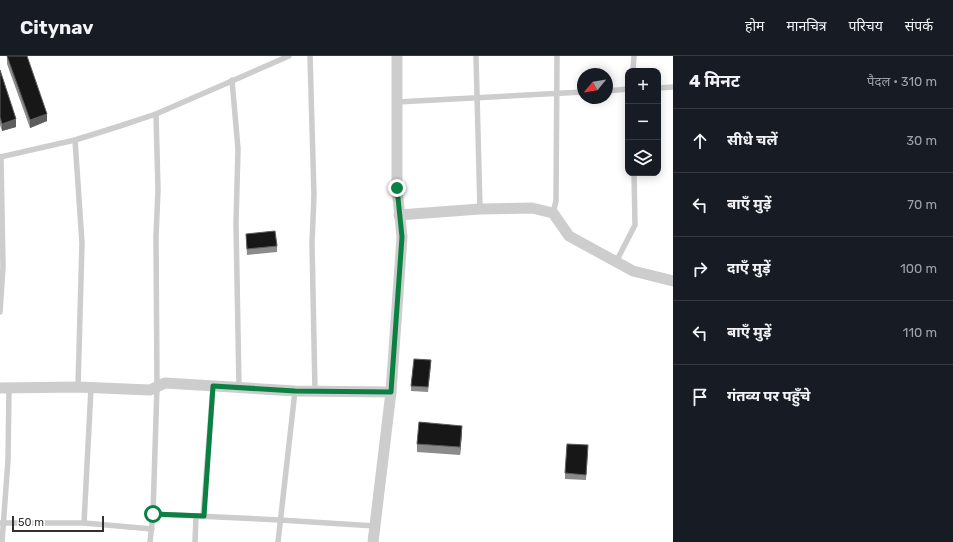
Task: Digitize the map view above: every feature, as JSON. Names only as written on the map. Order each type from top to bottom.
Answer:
[{"type":"street","points":[[373,542],[391,392],[402,237],[397,188],[397,56]]},
{"type":"street","points":[[399,215],[480,209],[532,208],[553,213],[569,236],[633,271],[673,281]]},
{"type":"street","points":[[4,388],[78,387],[150,390],[165,383],[295,391],[391,392]]},
{"type":"lane","points":[[0,312],[3,267],[0,157],[75,140],[156,114],[289,56]]},
{"type":"lane","points":[[310,56],[314,187],[312,243],[315,391]]},
{"type":"lane","points":[[476,56],[480,209]]},
{"type":"lane","points":[[553,213],[556,201],[557,56]]},
{"type":"lane","points":[[633,68],[634,56]]},
{"type":"lane","points":[[232,80],[238,149],[236,223],[239,387]]},
{"type":"lane","points":[[661,88],[673,87]]},
{"type":"lane","points":[[613,90],[625,89]]},
{"type":"lane","points":[[397,102],[577,92]]},
{"type":"lane","points":[[150,542],[153,514],[157,386],[156,237],[158,190],[156,114]]},
{"type":"lane","points":[[75,140],[82,243],[78,387]]},
{"type":"lane","points":[[616,262],[635,225],[634,176]]},
{"type":"lane","points":[[204,516],[213,386]]},
{"type":"lane","points":[[2,542],[1,524],[8,460],[4,388]]},
{"type":"lane","points":[[84,523],[91,388]]},
{"type":"lane","points":[[278,542],[295,391]]},
{"type":"lane","points":[[153,514],[375,526]]},
{"type":"lane","points":[[195,542],[196,516]]},
{"type":"lane","points":[[1,524],[84,523],[152,529]]},
{"type":"building","points":[[7,56],[27,56],[47,114],[30,120]]},
{"type":"building","points":[[0,70],[16,119],[2,124],[0,117]]},
{"type":"building","points":[[275,231],[277,246],[247,249],[246,234]]},
{"type":"building","points":[[414,359],[431,360],[428,387],[411,386]]},
{"type":"building","points":[[419,422],[462,426],[460,447],[417,444]]},
{"type":"building","points":[[567,444],[588,445],[586,475],[565,473]]},
{"type":"route","points":[[153,514],[204,516],[213,386],[295,391],[391,392],[402,237],[397,188]]}]
